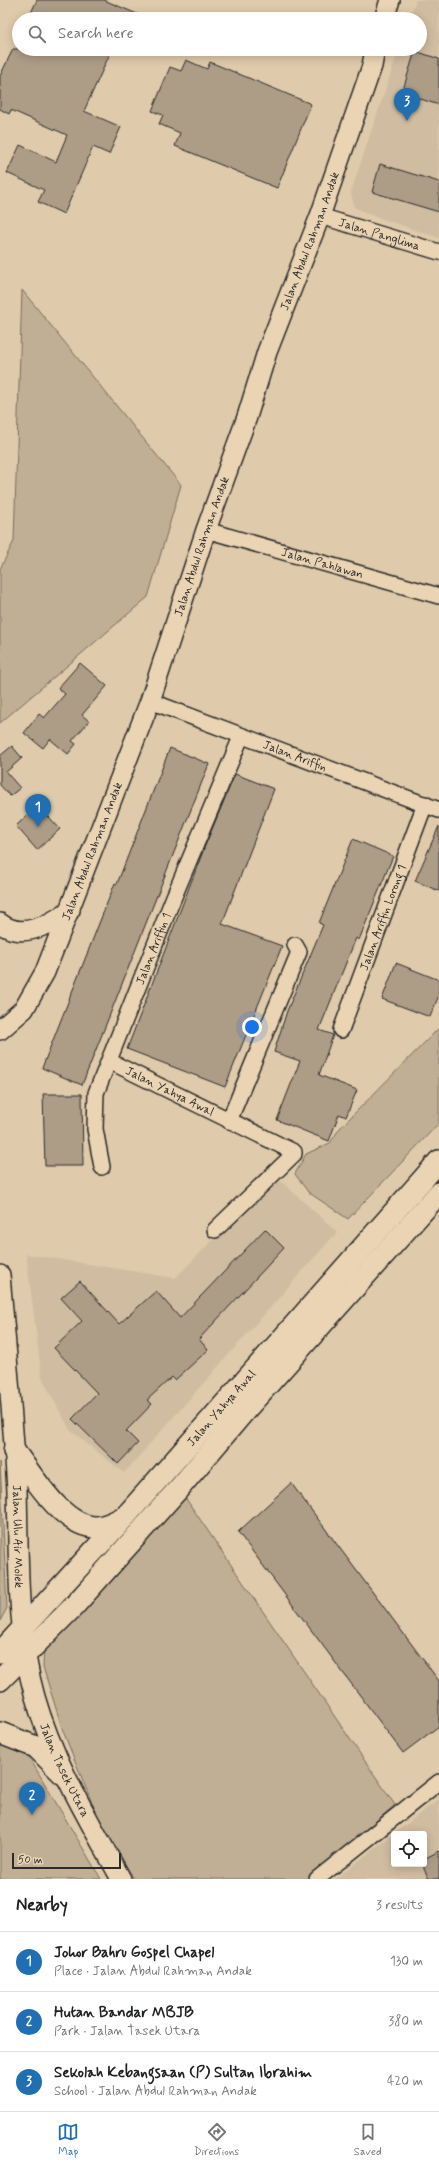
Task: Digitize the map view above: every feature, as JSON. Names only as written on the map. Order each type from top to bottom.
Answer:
[{"type":"main road","name":"Jalan Yahya Awal","points":[[0,1653],[22,1631],[124,1518],[439,1161]]},
{"type":"main road","name":"Jalan Yahya Awal","points":[[0,1680],[74,1606],[181,1486],[248,1407],[439,1193]]},
{"type":"main road","points":[[14,1451],[60,1510],[71,1518],[84,1525],[95,1527],[104,1526],[124,1518]]},
{"type":"main road","points":[[0,1733],[36,1747],[63,1774]]},
{"type":"street","points":[[386,12],[390,0]]},
{"type":"street","name":"Jalan Abdul Rahman Andak","points":[[0,1030],[28,1003],[45,972],[70,910],[150,701],[206,530],[247,417],[271,340],[320,216],[372,66],[374,56]]},
{"type":"street","name":"Jalan Panglima","points":[[320,216],[439,252]]},
{"type":"street","name":"Jalan Pahlawan","points":[[206,530],[439,596]]},
{"type":"street","name":"Jalan Ariffin","points":[[150,701],[439,810]]},
{"type":"street","name":"Jalan Ariffin 1","points":[[102,1166],[94,1130],[96,1093],[173,898],[241,736]]},
{"type":"street","name":"Jalan Ariffin Lorong 1","points":[[341,1030],[425,804]]},
{"type":"street","points":[[0,923],[6,928],[26,931],[55,921],[70,910]]},
{"type":"street","points":[[229,1121],[299,952],[295,945]]},
{"type":"street","name":"Jalan Yahya Awal","points":[[109,1061],[292,1151],[294,1154],[215,1230]]},
{"type":"street","name":"Jalan Ulu Air Molek","points":[[0,1275],[14,1451],[22,1631],[25,1655]]},
{"type":"street","name":"Jalan Tasek Utara","points":[[25,1655],[47,1736],[63,1774],[121,1879]]},
{"type":"street","points":[[317,1879],[439,1782]]},
{"type":"shaded area","points":[[416,0],[439,0],[439,238],[371,215],[354,207],[351,192],[397,56],[427,56],[427,12],[412,12]]},
{"type":"shaded area","points":[[22,290],[181,485],[148,597],[0,723],[0,569],[14,541]]},
{"type":"shaded area","points":[[439,1028],[439,1123],[348,1219],[308,1192],[295,1174],[306,1154],[330,1143],[340,1128]]},
{"type":"shaded area","points":[[276,1177],[337,1232],[124,1473],[70,1430],[42,1378],[26,1254],[175,1278]]},
{"type":"shaded area","points":[[0,1462],[7,1608],[0,1621]]},
{"type":"shaded area","points":[[182,1493],[395,1805],[308,1879],[134,1879],[98,1818],[63,1731],[43,1667],[44,1645]]},
{"type":"shaded area","points":[[0,1744],[26,1752],[101,1879],[0,1879]]},
{"type":"shaded area","points":[[439,1799],[439,1879],[335,1879],[391,1836],[391,1867],[427,1867],[427,1831],[397,1831]]},
{"type":"building","points":[[37,0],[104,0],[132,12],[31,12]]},
{"type":"building","points":[[12,51],[12,56],[109,56],[84,111],[121,127],[109,154],[93,147],[64,214],[38,202],[44,190],[7,173],[20,145],[56,162],[67,135],[11,110],[9,114],[0,109],[0,76]]},
{"type":"building","points":[[427,55],[439,59],[439,105],[402,93],[413,56]]},
{"type":"building","points":[[186,60],[207,69],[210,62],[311,104],[277,188],[175,146],[180,133],[159,124],[163,115],[152,111],[170,67],[181,71]]},
{"type":"building","points":[[380,164],[439,182],[439,212],[372,192]]},
{"type":"building","points":[[80,663],[107,686],[82,715],[89,721],[72,741],[76,744],[68,754],[50,739],[43,748],[24,733],[39,714],[44,718],[65,694],[58,688]]},
{"type":"building","points":[[12,746],[22,758],[6,772],[20,788],[10,796],[0,785],[0,756]]},
{"type":"building","points":[[170,748],[209,764],[82,1085],[42,1068],[115,883],[117,884]]},
{"type":"building","points":[[235,774],[274,789],[222,924],[282,946],[225,1087],[127,1049],[205,846]]},
{"type":"building","points":[[38,805],[60,829],[37,850],[16,826]]},
{"type":"building","points":[[439,826],[439,891],[415,881]]},
{"type":"building","points":[[353,839],[393,856],[359,940],[356,938],[319,1030],[333,1035],[319,1075],[357,1090],[346,1117],[339,1114],[329,1141],[277,1120],[300,1061],[274,1052],[287,1011],[323,925],[319,923]]},
{"type":"building","points":[[396,963],[439,980],[439,995],[430,1017],[382,999]]},
{"type":"building","points":[[43,1094],[82,1094],[83,1166],[45,1166]]},
{"type":"building","points":[[265,1229],[284,1248],[199,1339],[208,1350],[175,1380],[172,1377],[147,1400],[152,1404],[126,1431],[138,1443],[118,1464],[72,1419],[97,1393],[54,1348],[82,1321],[61,1298],[80,1281],[119,1324],[156,1291],[180,1318]]},
{"type":"building","points":[[291,1483],[439,1681],[439,1726],[403,1753],[238,1532]]},
{"type":"building","points":[[439,1851],[439,1879],[429,1879],[424,1869],[424,1867],[427,1867],[427,1857]]},
{"type":"place","name":"Sekolah Kebangsaan (P) Sultan Ibrahim","points":[[407,121]]},
{"type":"place","name":"Johor Bahru Gospel Chapel","points":[[38,827]]},
{"type":"place","name":"Hutan Bandar MBJB","points":[[32,1815]]}]
